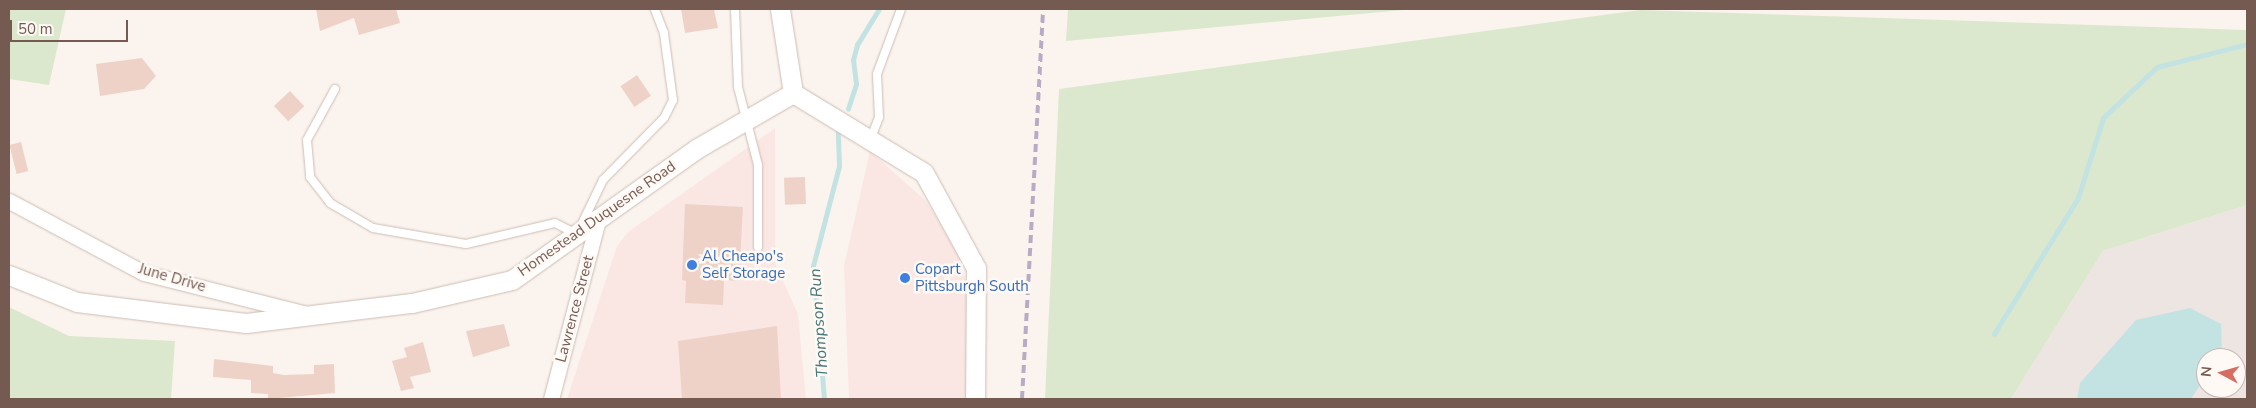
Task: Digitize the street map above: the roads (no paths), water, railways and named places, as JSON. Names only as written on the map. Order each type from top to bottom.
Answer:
[{"type":"street","points":[[780,9],[793,93],[871,138],[924,173],[976,268],[975,399]]},
{"type":"street","name":"Homestead Duquesne Road","points":[[9,275],[77,302],[246,323],[319,317],[412,303],[512,280],[696,149],[793,93]]},
{"type":"street","name":"June Drive","points":[[9,201],[144,273],[319,317]]},
{"type":"street","name":"Lawrence Street","points":[[551,399],[598,220]]},
{"type":"lane","points":[[335,89],[307,140],[310,177],[330,203],[373,228],[466,244],[555,222],[577,234],[603,180],[664,118],[673,100],[664,33],[655,9]]},
{"type":"lane","points":[[735,9],[744,121],[758,165],[758,247]]},
{"type":"lane","points":[[871,138],[879,117],[877,74],[901,9]]},
{"type":"water","points":[[2190,308],[2221,324],[2222,348],[2196,348],[2196,391],[2191,399],[2077,399],[2080,383],[2136,320]]},
{"type":"waterway","name":"Thompson Run","points":[[848,109],[856,84],[853,60],[857,45],[879,9]]},
{"type":"waterway","points":[[1994,334],[2078,198],[2103,118],[2157,67],[2247,44]]},
{"type":"waterway","name":"Thompson Run","points":[[824,399],[813,266],[839,166],[838,129]]},
{"type":"railway","points":[[1022,399],[1043,9]]},
{"type":"place","name":"Al Cheapo's Self Storage","points":[[692,265]]},
{"type":"place","name":"Copart Pittsburgh South","points":[[905,278]]}]
